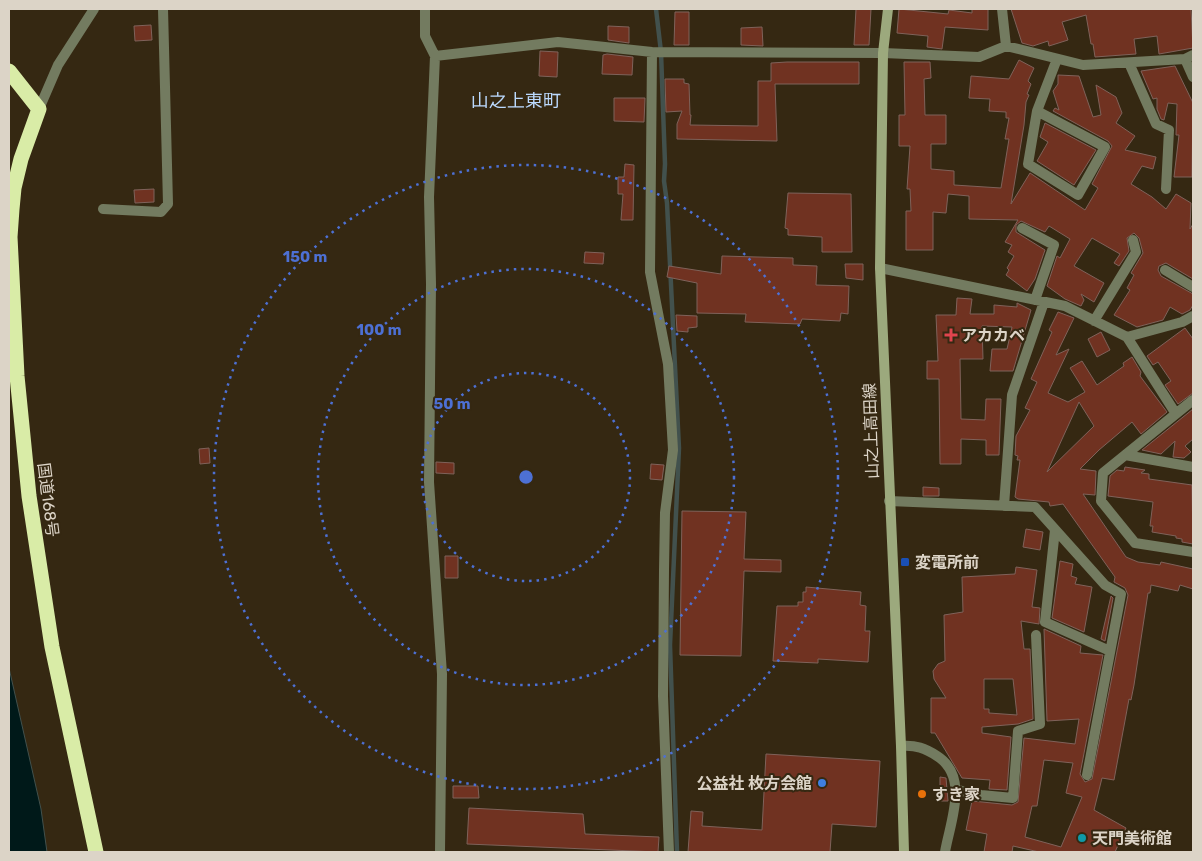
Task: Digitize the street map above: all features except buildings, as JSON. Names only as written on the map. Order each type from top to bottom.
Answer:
[{"type":"highway","points":[[13,77],[39,109]]},
{"type":"highway","name":"国道168号","points":[[39,109],[20,159],[12,210],[10,237],[18,376],[29,496],[52,647],[96,852]]},
{"type":"street","points":[[39,109],[58,66],[94,9]]},
{"type":"street","points":[[103,209],[160,212],[168,204],[164,9]]},
{"type":"street","points":[[425,9],[426,36],[435,56],[429,205],[431,284],[429,482],[442,674],[440,852]]},
{"type":"street","name":"山之上高田線","points":[[888,9],[882,53],[880,268],[904,852]]},
{"type":"street","points":[[1002,9],[1006,46]]},
{"type":"street","points":[[435,56],[558,42],[652,52],[882,53],[979,56],[1006,46],[1083,65],[1189,57],[1193,77]]},
{"type":"street","points":[[652,52],[650,272],[668,364],[673,450],[665,513],[664,580],[664,706],[669,852]]},
{"type":"street","points":[[1038,111],[1105,147],[1078,195],[1028,164],[1038,111],[1057,59]]},
{"type":"street","points":[[1129,62],[1156,124],[1169,130],[1166,189]]},
{"type":"street","points":[[1004,506],[1012,395],[1054,245],[1022,228]]},
{"type":"street","points":[[1094,321],[1136,252],[1133,240]]},
{"type":"street","points":[[880,268],[1065,306],[1127,337],[1176,414]]},
{"type":"street","points":[[1165,270],[1193,287]]},
{"type":"street","points":[[1127,337],[1182,322],[1193,316]]},
{"type":"street","points":[[1193,400],[1103,473],[1101,501],[1135,543],[1193,552]]},
{"type":"street","points":[[1125,455],[1193,468]]},
{"type":"street","points":[[889,501],[1035,507],[1105,585],[1120,594],[1087,775]]},
{"type":"street","points":[[1055,530],[1045,622],[1110,652]]},
{"type":"street","points":[[957,790],[981,795],[1013,798],[1018,731],[1040,724],[1036,635]]},
{"type":"street","points":[[901,746],[926,748],[941,758],[953,774],[957,790],[945,852]]},
{"type":"water","points":[[9,668],[41,809],[47,852],[9,852]]},
{"type":"waterway","points":[[656,9],[661,52],[664,181],[667,203],[679,448],[670,645],[677,852]]},
{"type":"place","name":"アカカベ","points":[[951,335]]},
{"type":"place","name":"変電所前","points":[[905,562]]},
{"type":"place","name":"公益社 枚方会館","points":[[822,783]]},
{"type":"place","name":"すき家","points":[[922,794]]},
{"type":"place","name":"天門美術館","points":[[1082,838]]},
{"type":"district","name":"山之上東町","points":[[516,101]]}]
